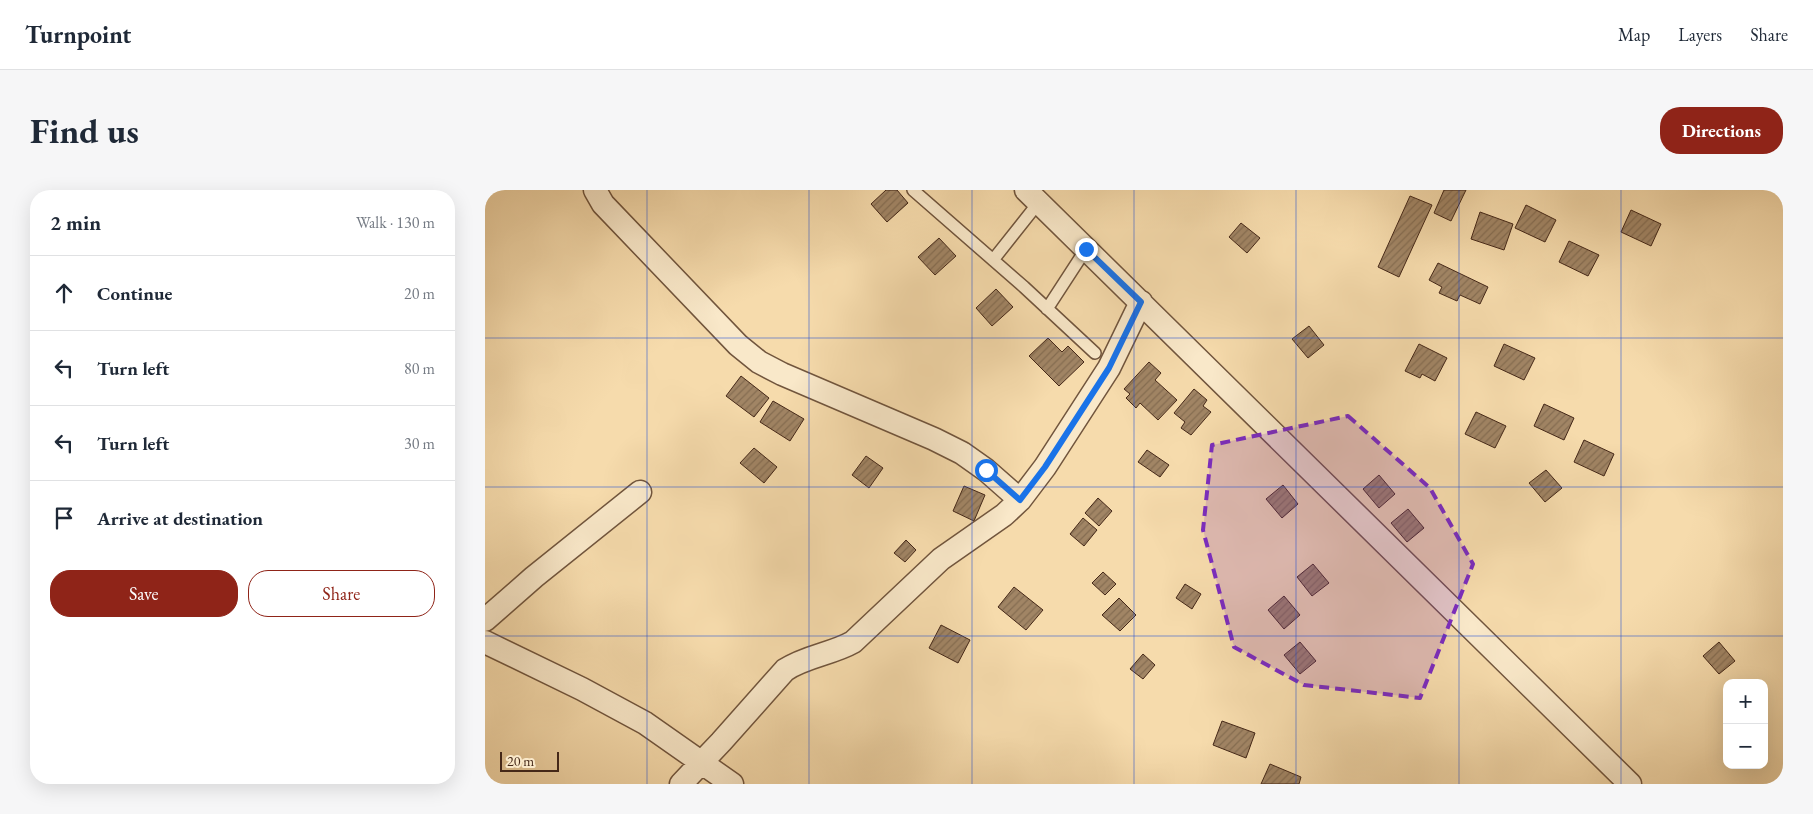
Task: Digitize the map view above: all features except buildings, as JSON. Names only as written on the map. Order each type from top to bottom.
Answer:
[{"type":"street","points":[[595,190],[603,204],[660,264],[738,344],[759,362],[782,374],[934,439],[961,453],[986,470],[1020,500]]},
{"type":"street","points":[[1032,196],[1630,784]]},
{"type":"street","points":[[681,784],[785,670],[798,662],[853,642],[941,559],[1004,515],[1020,500],[1045,467],[1109,368],[1141,302]]},
{"type":"street","points":[[485,620],[534,576],[640,492]]},
{"type":"street","points":[[485,642],[582,689],[645,723],[732,784]]},
{"type":"lane","points":[[913,190],[1095,353]]},
{"type":"lane","points":[[993,260],[1032,196]]},
{"type":"lane","points":[[1047,309],[1086,249]]},
{"type":"highlighted area","points":[[1348,416],[1430,488],[1473,564],[1420,698],[1304,685],[1234,647],[1203,530],[1212,445]]},
{"type":"route","points":[[986,470],[1020,500],[1045,467],[1109,368],[1141,302],[1086,249]]}]
